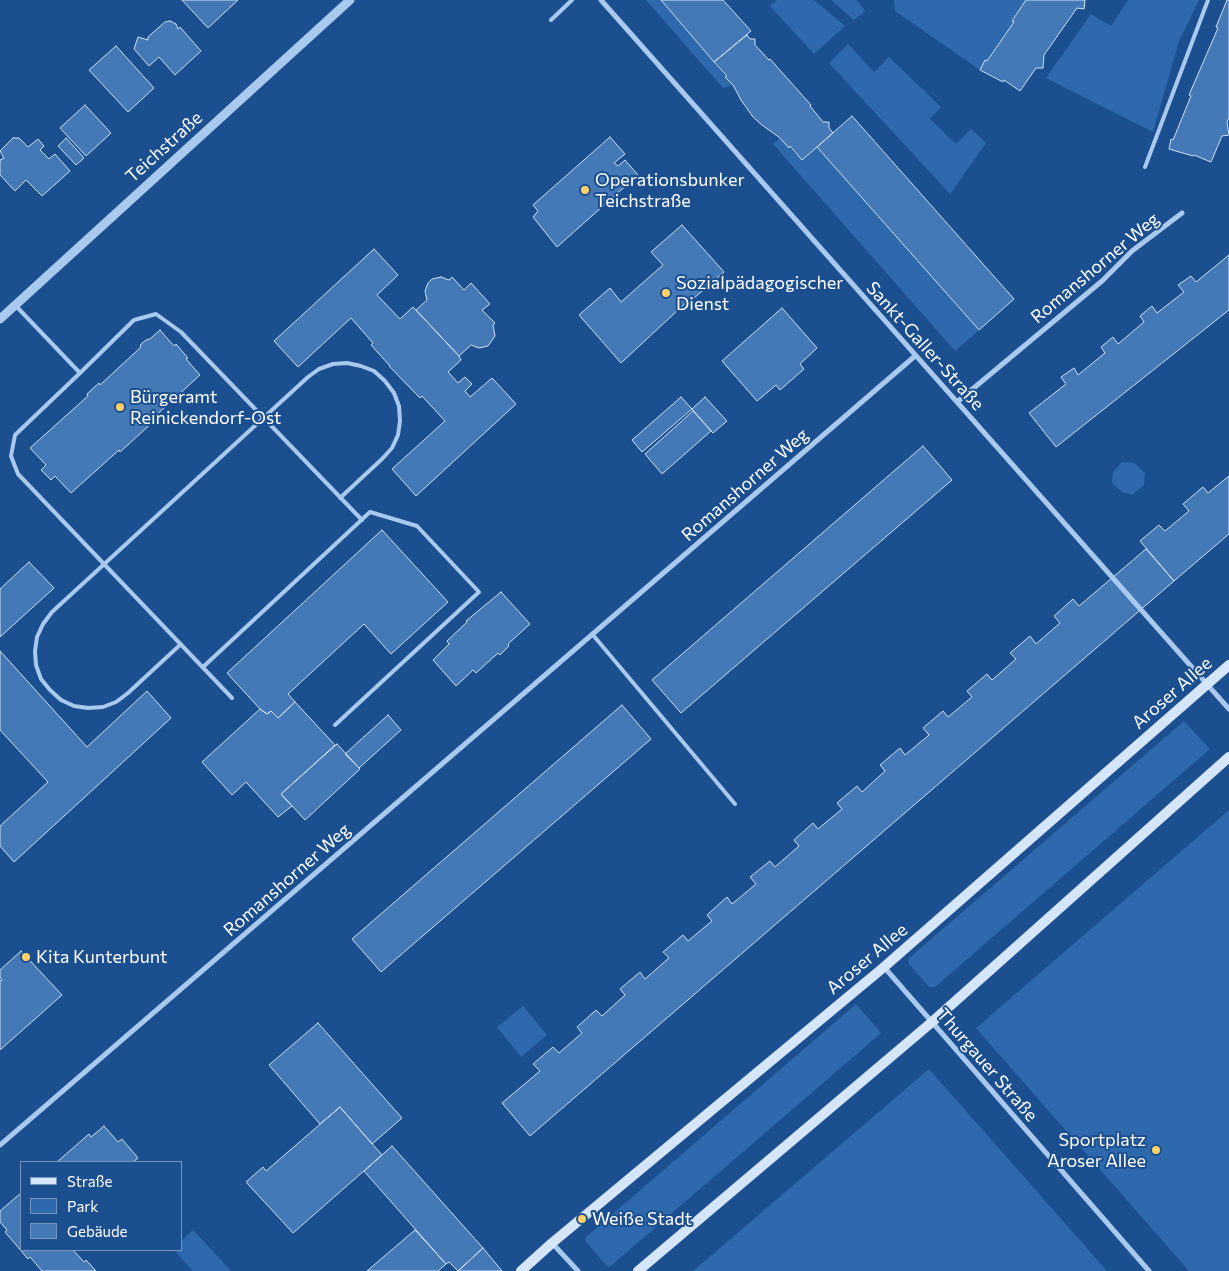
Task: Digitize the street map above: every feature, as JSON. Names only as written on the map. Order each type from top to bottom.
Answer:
[{"type":"main road","name":"Aroser Allee","points":[[521,1271],[552,1243],[884,967],[1229,665]]},
{"type":"main road","points":[[638,1271],[932,1022],[1229,757]]},
{"type":"street","name":"Teichstraße","points":[[0,319],[350,0]]},
{"type":"street","name":"Sankt-Galler-Straße","points":[[600,0],[1229,710]]},
{"type":"street","name":"Romanshorner Weg","points":[[957,402],[1102,281],[1132,251],[1182,213]]},
{"type":"street","name":"Romanshorner Weg","points":[[0,1145],[915,356]]},
{"type":"street","name":"Thurgauer Straße","points":[[884,967],[1149,1271]]},
{"type":"street","points":[[552,1243],[578,1271]]},
{"type":"lane","points":[[551,20],[572,0]]},
{"type":"lane","points":[[1145,167],[1208,0]]},
{"type":"lane","points":[[15,305],[80,373]]},
{"type":"lane","points":[[232,698],[18,474],[11,456],[15,435],[134,320],[156,314],[181,332],[362,520]]},
{"type":"lane","points":[[181,644],[128,693],[116,702],[103,707],[88,708],[74,706],[61,700],[41,679],[36,665],[37,636],[52,612],[308,377],[319,369],[333,364],[347,363],[361,366],[374,372],[385,381],[394,392],[399,406],[400,421],[398,435],[392,448],[340,498]]},
{"type":"lane","points":[[203,667],[370,512],[417,526],[479,592],[335,725]]},
{"type":"lane","points":[[593,635],[735,804]]},
{"type":"green space","points":[[646,0],[661,0],[733,85],[723,88]]},
{"type":"green space","points":[[777,0],[814,0],[845,26],[814,54],[770,6]]},
{"type":"green space","points":[[831,0],[857,0],[865,11],[854,20]]},
{"type":"green space","points":[[894,0],[1026,0],[1012,20],[1014,22],[987,61],[985,60],[980,70],[895,11]]},
{"type":"green space","points":[[1128,0],[1199,0],[1179,41],[1153,132],[1046,78],[1091,14],[1111,26]]},
{"type":"green space","points":[[848,44],[874,72],[889,57],[941,107],[930,119],[956,144],[971,129],[986,143],[950,194],[829,63]]},
{"type":"green space","points":[[780,138],[802,160],[817,147],[979,330],[955,351],[773,144]]},
{"type":"green space","points":[[1122,462],[1134,463],[1145,473],[1144,485],[1132,495],[1122,492],[1112,483],[1113,472]]},
{"type":"green space","points":[[1184,721],[1210,749],[935,987],[929,987],[909,964],[909,958]]},
{"type":"green space","name":"Sportplatz Aroser Allee","points":[[1229,810],[1229,1271],[1189,1271],[976,1028]]},
{"type":"green space","points":[[856,1004],[881,1033],[613,1264],[609,1267],[606,1265],[586,1242],[586,1237]]},
{"type":"green space","points":[[523,1006],[547,1035],[521,1057],[497,1027]]},
{"type":"green space","points":[[929,1069],[1107,1271],[693,1271]]},
{"type":"green space","points":[[193,1230],[231,1271],[193,1271],[175,1251],[182,1251],[182,1240]]},
{"type":"building","points":[[182,0],[238,0],[208,28]]},
{"type":"building","points":[[661,0],[723,0],[751,31],[714,62]]},
{"type":"building","points":[[1026,0],[1085,0],[1084,9],[1077,8],[1044,55],[1043,68],[1036,68],[1020,91],[1004,80],[1003,82],[980,70],[985,60],[987,61],[1014,22],[1012,21]]},
{"type":"building","points":[[1227,0],[1229,0],[1229,118],[1227,122],[1229,135],[1222,136],[1211,162],[1194,155],[1169,149],[1171,139],[1173,140],[1191,96],[1189,95],[1218,28],[1216,27]]},
{"type":"building","points":[[170,21],[176,24],[178,29],[180,27],[201,51],[175,75],[159,57],[149,66],[134,49],[138,37],[148,40],[148,37],[165,22]]},
{"type":"building","points":[[747,35],[750,39],[755,39],[755,45],[811,105],[823,122],[829,122],[829,128],[833,133],[802,160],[790,146],[789,148],[780,138],[753,117],[733,85],[725,77],[727,76],[714,62]]},
{"type":"building","points":[[116,46],[154,88],[128,112],[89,70]]},
{"type":"building","points":[[85,105],[111,133],[86,156],[60,128]]},
{"type":"building","points":[[852,116],[1014,299],[979,330],[817,147]]},
{"type":"building","name":"Operationsbunker Teichstraße","points":[[610,137],[625,154],[614,163],[618,166],[625,160],[638,175],[557,247],[533,217],[538,211],[533,205]]},
{"type":"building","points":[[13,138],[19,138],[28,147],[38,139],[44,146],[40,150],[49,159],[55,154],[70,171],[42,196],[26,180],[15,191],[0,175],[0,160],[4,158],[0,151]]},
{"type":"building","points":[[66,138],[84,158],[76,165],[58,146]]},
{"type":"building","name":"Sozialpädagogischer Dienst","points":[[682,225],[724,272],[693,299],[692,297],[621,363],[579,315],[610,288],[621,302],[663,265],[651,252]]},
{"type":"building","points":[[374,249],[398,275],[377,295],[400,319],[413,307],[459,356],[461,360],[448,372],[458,383],[465,377],[472,384],[465,391],[470,397],[492,378],[516,404],[416,496],[392,469],[445,421],[422,396],[420,398],[389,366],[371,345],[373,343],[351,318],[298,367],[274,341]]},
{"type":"building","points":[[1229,255],[1229,310],[1056,447],[1029,413],[1066,384],[1061,377],[1074,368],[1078,375],[1105,353],[1101,347],[1113,337],[1118,344],[1144,322],[1140,316],[1152,306],[1157,313],[1184,292],[1178,285],[1191,276],[1196,282]]},
{"type":"building","points":[[441,277],[449,280],[452,277],[464,290],[471,283],[490,304],[482,310],[495,323],[493,325],[495,336],[488,346],[479,348],[471,345],[459,356],[416,310],[427,300],[425,291],[428,283],[432,279]]},
{"type":"building","points":[[782,308],[817,348],[800,364],[804,369],[780,390],[776,385],[757,401],[722,361]]},
{"type":"building","name":"Bürgeramt Reinickendorf-Ost","points":[[160,330],[174,346],[176,344],[200,375],[152,419],[154,421],[71,493],[55,476],[51,480],[41,470],[46,465],[30,448],[88,396],[87,394],[99,383],[100,385],[140,348],[141,344]]},
{"type":"building","points":[[681,397],[692,409],[642,452],[632,440]]},
{"type":"building","points":[[705,397],[727,421],[713,433],[692,409]]},
{"type":"building","points":[[693,411],[711,431],[662,474],[645,454]]},
{"type":"building","points":[[923,446],[952,480],[681,713],[652,680]]},
{"type":"building","points":[[1229,476],[1229,534],[1174,581],[1140,541],[1159,525],[1165,531],[1189,511],[1183,504],[1203,487],[1208,493]]},
{"type":"building","points":[[382,530],[448,602],[391,654],[364,624],[288,694],[295,702],[278,718],[271,711],[267,714],[260,709],[227,673]]},
{"type":"building","points":[[1146,549],[1174,581],[530,1136],[502,1103],[540,1071],[533,1064],[553,1047],[559,1053],[582,1033],[577,1027],[596,1010],[602,1016],[625,995],[620,989],[640,972],[645,979],[669,958],[663,952],[683,935],[688,941],[712,921],[707,915],[727,897],[732,904],[756,884],[750,877],[770,861],[775,867],[799,846],[794,840],[813,823],[818,829],[842,809],[837,803],[857,786],[862,792],[885,771],[880,765],[900,748],[905,755],[929,735],[923,728],[943,711],[948,717],[972,697],[967,691],[987,674],[992,680],[1016,659],[1010,653],[1030,636],[1036,644],[1060,623],[1054,616],[1073,599],[1079,606]]},
{"type":"building","points":[[29,562],[54,588],[0,637],[0,589]]},
{"type":"building","points":[[501,592],[530,624],[508,644],[509,646],[500,655],[498,653],[476,673],[473,670],[456,686],[433,660],[449,644],[447,641],[466,621]]},
{"type":"building","points":[[0,651],[87,747],[147,691],[171,718],[14,862],[0,846],[0,826],[48,782],[0,730]]},
{"type":"building","points":[[295,702],[335,745],[281,794],[292,806],[278,817],[246,782],[232,795],[202,762],[260,709],[267,714],[271,711],[278,718]]},
{"type":"building","points":[[622,705],[651,739],[381,972],[352,939]]},
{"type":"building","points":[[388,715],[401,730],[359,768],[345,754]]},
{"type":"building","points":[[337,744],[360,769],[305,820],[281,794]]},
{"type":"building","points":[[21,951],[62,995],[0,1050],[0,981],[2,980],[0,970]]},
{"type":"building","points":[[318,1023],[402,1118],[372,1144],[340,1107],[320,1124],[269,1065]]},
{"type":"building","points":[[340,1107],[382,1155],[293,1233],[246,1182],[263,1167],[266,1171]]},
{"type":"building","points":[[104,1126],[118,1142],[122,1139],[138,1158],[134,1161],[58,1161],[89,1134],[91,1137]]},
{"type":"building","points":[[392,1146],[483,1248],[458,1271],[449,1262],[446,1264],[364,1171]]},
{"type":"building","points":[[20,1194],[20,1250],[5,1232],[7,1230],[0,1222],[0,1211]]},
{"type":"building","points":[[415,1230],[446,1264],[438,1271],[367,1271]]},
{"type":"building","points":[[483,1248],[502,1271],[458,1271]]},
{"type":"building","points":[[21,1251],[74,1251],[96,1271],[42,1271],[30,1257],[28,1259]]},
{"type":"place","name":"Operationsbunker Teichstraße","points":[[585,190]]},
{"type":"place","name":"Sozialpädagogischer Dienst","points":[[666,293]]},
{"type":"place","name":"Bürgeramt Reinickendorf-Ost","points":[[120,407]]},
{"type":"place","name":"Kita Kunterbunt","points":[[26,957]]},
{"type":"place","name":"Sportplatz Aroser Allee","points":[[1156,1150]]},
{"type":"place","name":"Weiße Stadt","points":[[582,1219]]}]
